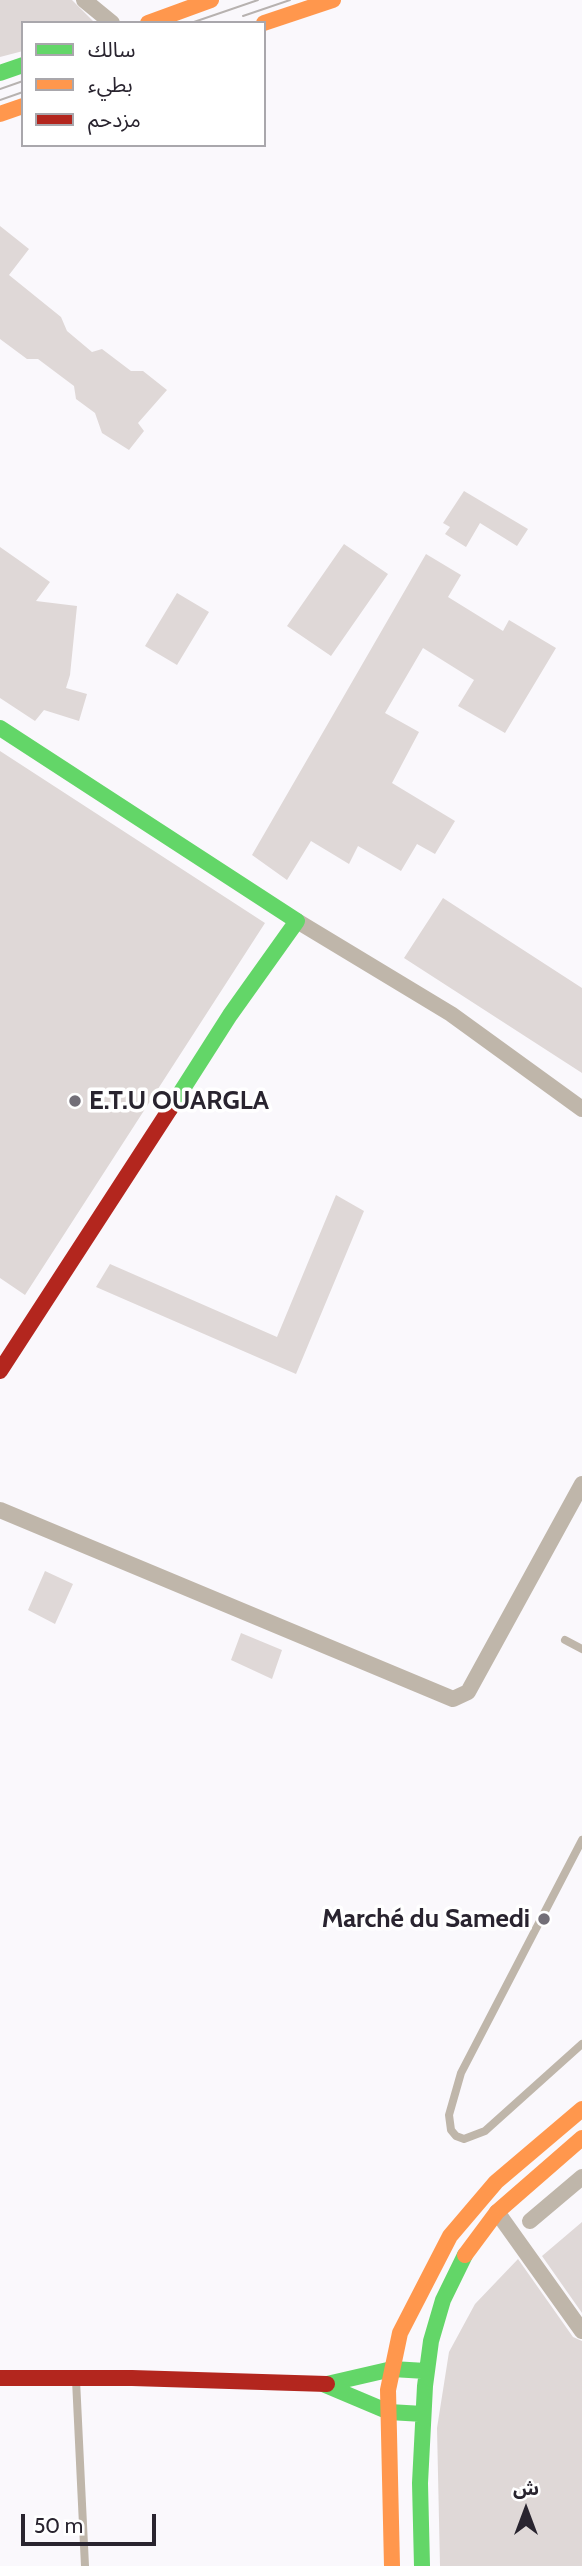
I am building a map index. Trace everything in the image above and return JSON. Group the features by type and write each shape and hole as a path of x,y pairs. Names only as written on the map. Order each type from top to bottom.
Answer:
{"street":[{"path":"84,0 110,21"},
{"path":"153,21 211,0"},
{"path":"266,22 333,0"},
{"path":"0,73 21,66"},
{"path":"0,114 21,107"},
{"path":"0,728 297,921 452,1014 582,1109"},
{"path":"0,1371 230,1015 297,921"},
{"path":"0,1510 453,1699 468,1692 582,1484"},
{"path":"393,2566 388,2412 391,2369 409,2312 450,2236 496,2182 582,2109"},
{"path":"422,2566 420,2483 426,2371 436,2324 458,2265 497,2211 582,2138"},
{"path":"530,2221 582,2176"},
{"path":"497,2211 582,2331"},
{"path":"0,2378 324,2385 391,2369 426,2371"},
{"path":"324,2385 388,2412 423,2414"}],"lane":[{"path":"565,1640 582,1649"},
{"path":"582,1840 461,2073 449,2115 451,2130 456,2137 464,2139 485,2131 582,2043"},
{"path":"75,2378 85,2566"}],"building":[{"path":"0,0 72,0 93,21 21,21 21,52 0,57"},
{"path":"0,226 29,249 9,275 61,317 67,331 92,352 102,349 131,371 143,371 167,390 138,423 144,431 129,450 102,433 95,413 76,399 74,386 38,359 27,359 0,339"},
{"path":"464,491 528,529 517,546 480,523 466,547 445,534 450,527 443,523"},
{"path":"344,544 388,574 331,656 287,626"},
{"path":"0,547 50,582 36,601 77,606 70,675 66,688 87,694 79,721 44,710 35,721 0,698"},
{"path":"426,554 461,575 448,597 503,631 509,620 556,648 505,733 458,706 474,680 423,648 385,713 419,732 392,783 455,821 435,854 417,844 401,871 358,846 349,864 311,841 287,880 252,855"},
{"path":"177,593 209,612 177,665 145,646"},
{"name":"E.T.U OUARGLA","path":"0,751 265,923 25,1295 0,1278"},
{"path":"443,898 582,988 582,1073 404,958"},
{"path":"336,1195 364,1211 296,1374 96,1287 110,1264 277,1337"},
{"path":"45,1571 73,1584 55,1624 28,1610"},
{"path":"241,1633 282,1650 272,1679 231,1660"},
{"path":"582,2222 582,2313 542,2256"},
{"path":"518,2259 573,2337 582,2341 582,2566 440,2566 437,2428 449,2352 475,2304"}],"tram line":[{"path":"197,21 258,0"},
{"path":"243,16 290,0"},
{"path":"0,89 21,82"},
{"path":"0,100 21,93"}],"traffic: fast":[{"path":"0,73 21,66"},
{"path":"0,728 297,921 230,1015 170,1109"},
{"path":"422,2566 420,2483 425,2386 431,2341 443,2300 465,2255"},
{"path":"327,2384 392,2369 426,2371"},
{"path":"325,2385 389,2412 423,2414"}],"traffic: slow":[{"path":"153,21 211,0"},
{"path":"266,22 333,0"},
{"path":"0,114 21,107"},
{"path":"392,2566 388,2390 400,2333 450,2236 496,2182 582,2109"},
{"path":"465,2255 497,2212 582,2138"}],"traffic: jam":[{"path":"0,1371 170,1109"},
{"path":"0,2378 132,2378 327,2384"}],"place":[{"name":"E.T.U OUARGLA","path":"75,1101"},
{"name":"Marché du Samedi","path":"544,1919"}]}
